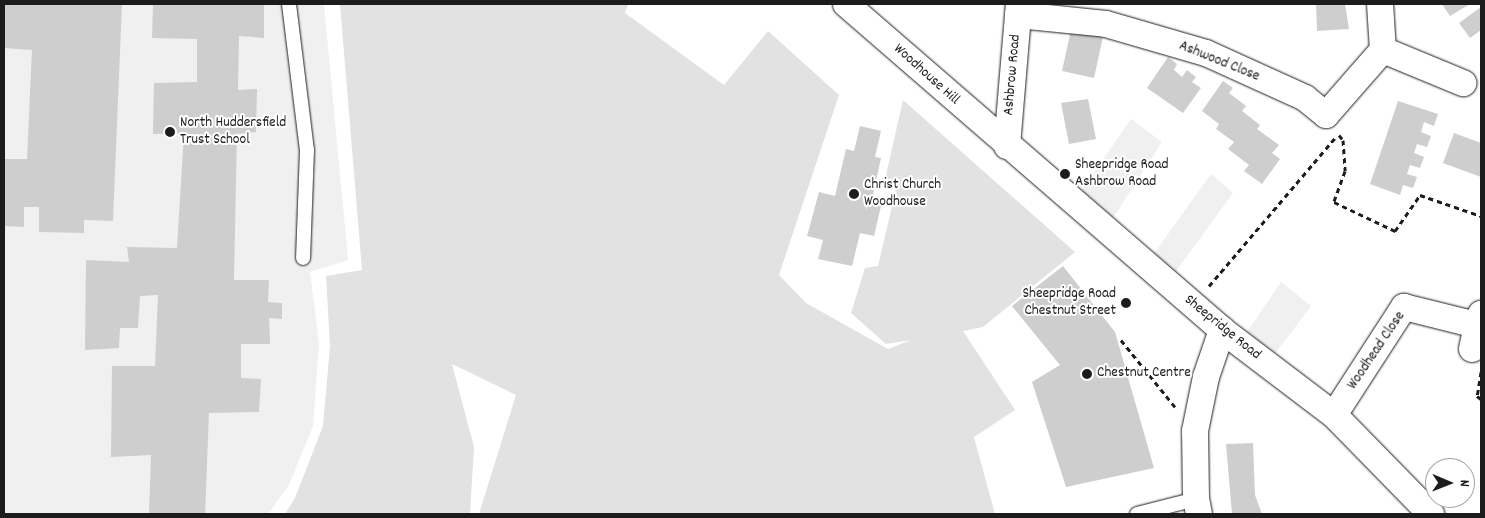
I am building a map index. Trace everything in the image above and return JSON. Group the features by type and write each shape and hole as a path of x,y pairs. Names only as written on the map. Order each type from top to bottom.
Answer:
{"street":[{"name":"Woodhouse Hill","path":"846,4 1007,146"},
{"path":"1332,125 1383,50 1380,4"},
{"name":"Ashbrow Road","path":"1007,146 1019,9"},
{"name":"Ashwood Close","path":"1019,9 1106,24 1206,53 1305,98 1332,125"},
{"path":"1383,50 1463,83"},
{"name":"Sheepridge Road","path":"1007,146 1222,330 1334,415 1431,514"},
{"name":"Woodhead Close","path":"1334,415 1404,307 1478,340"},
{"path":"1198,506 1195,431 1206,377 1222,330"}],"lane":[{"path":"289,4 307,150 303,258"},
{"path":"1137,514 1198,506"}],"path":[{"path":"1193,305 1332,125 1342,140 1345,171 1334,202 1395,231 1420,195 1481,216"},
{"path":"1121,340 1195,431"},
{"path":"1478,340 1476,396 1481,399"}],"shaded area":[{"name":"North Huddersfield Trust School","path":"4,4 324,4 348,260 310,272 319,343 313,426 289,485 268,514 4,514"},
{"path":"340,4 628,4 625,13 724,85 768,31 839,95 779,275 806,303 888,349 911,340 886,344 851,313 865,268 878,266 896,189 884,184 903,100 1075,252 983,327 963,331 1015,410 974,437 995,514 479,514 516,395 452,364 474,447 470,514 285,514 295,498 323,426 330,346 326,276 362,270"},
{"path":"1131,119 1162,142 1113,218 1080,193"},
{"path":"1211,174 1233,193 1174,274 1153,255"},
{"path":"1281,282 1311,306 1275,354 1247,332"}],"building":[{"path":"4,4 122,4 113,221 84,220 84,233 39,232 39,207 24,207 24,227 4,226 4,159 27,159 32,50 4,48"},
{"path":"153,4 264,4 264,38 239,36 238,90 257,89 256,132 237,134 234,280 269,280 268,302 282,303 282,319 269,318 270,344 241,344 241,378 261,379 259,412 209,413 205,514 149,514 151,455 111,457 112,366 155,366 158,295 140,296 138,328 120,328 119,348 85,350 86,260 129,262 127,247 177,248 184,133 153,134 154,83 197,82 197,39 152,38"},
{"path":"1316,4 1345,4 1349,29 1317,31"},
{"path":"1442,4 1470,4 1450,16"},
{"path":"1481,7 1481,30 1470,38 1459,23"},
{"path":"1072,25 1104,32 1094,78 1062,71"},
{"path":"1168,57 1177,64 1174,70 1182,77 1187,70 1196,77 1192,82 1201,88 1183,113 1147,88"},
{"path":"1223,81 1233,88 1229,93 1246,106 1242,111 1260,125 1257,129 1279,145 1272,153 1280,159 1262,184 1244,171 1249,165 1228,149 1234,142 1216,129 1219,124 1202,111"},
{"path":"1088,99 1096,139 1069,144 1061,103"},
{"path":"1398,101 1438,114 1434,126 1424,122 1421,132 1431,136 1427,147 1417,144 1414,153 1424,157 1420,168 1410,165 1407,174 1417,177 1413,188 1403,185 1400,195 1370,184"},
{"name":"Christ Church Woodhouse","path":"860,126 881,131 875,157 881,158 871,204 881,206 874,236 860,233 852,266 818,259 823,240 807,236 819,192 835,196 846,149 854,151"},
{"path":"1454,133 1481,143 1481,177 1443,163"},
{"name":"Chestnut Centre","path":"1063,266 1115,332 1154,468 1066,487 1032,382 1060,365 1012,306"},
{"path":"1253,443 1255,495 1262,514 1232,514 1226,444"}],"place":[{"name":"North Huddersfield Trust School","path":"170,132"},
{"name":"Sheepridge Road Ashbrow Road","path":"1065,174"},
{"name":"Christ Church Woodhouse","path":"854,194"},
{"name":"Sheepridge Road Chestnut Street","path":"1126,303"},
{"name":"Chestnut Centre","path":"1087,374"}]}
